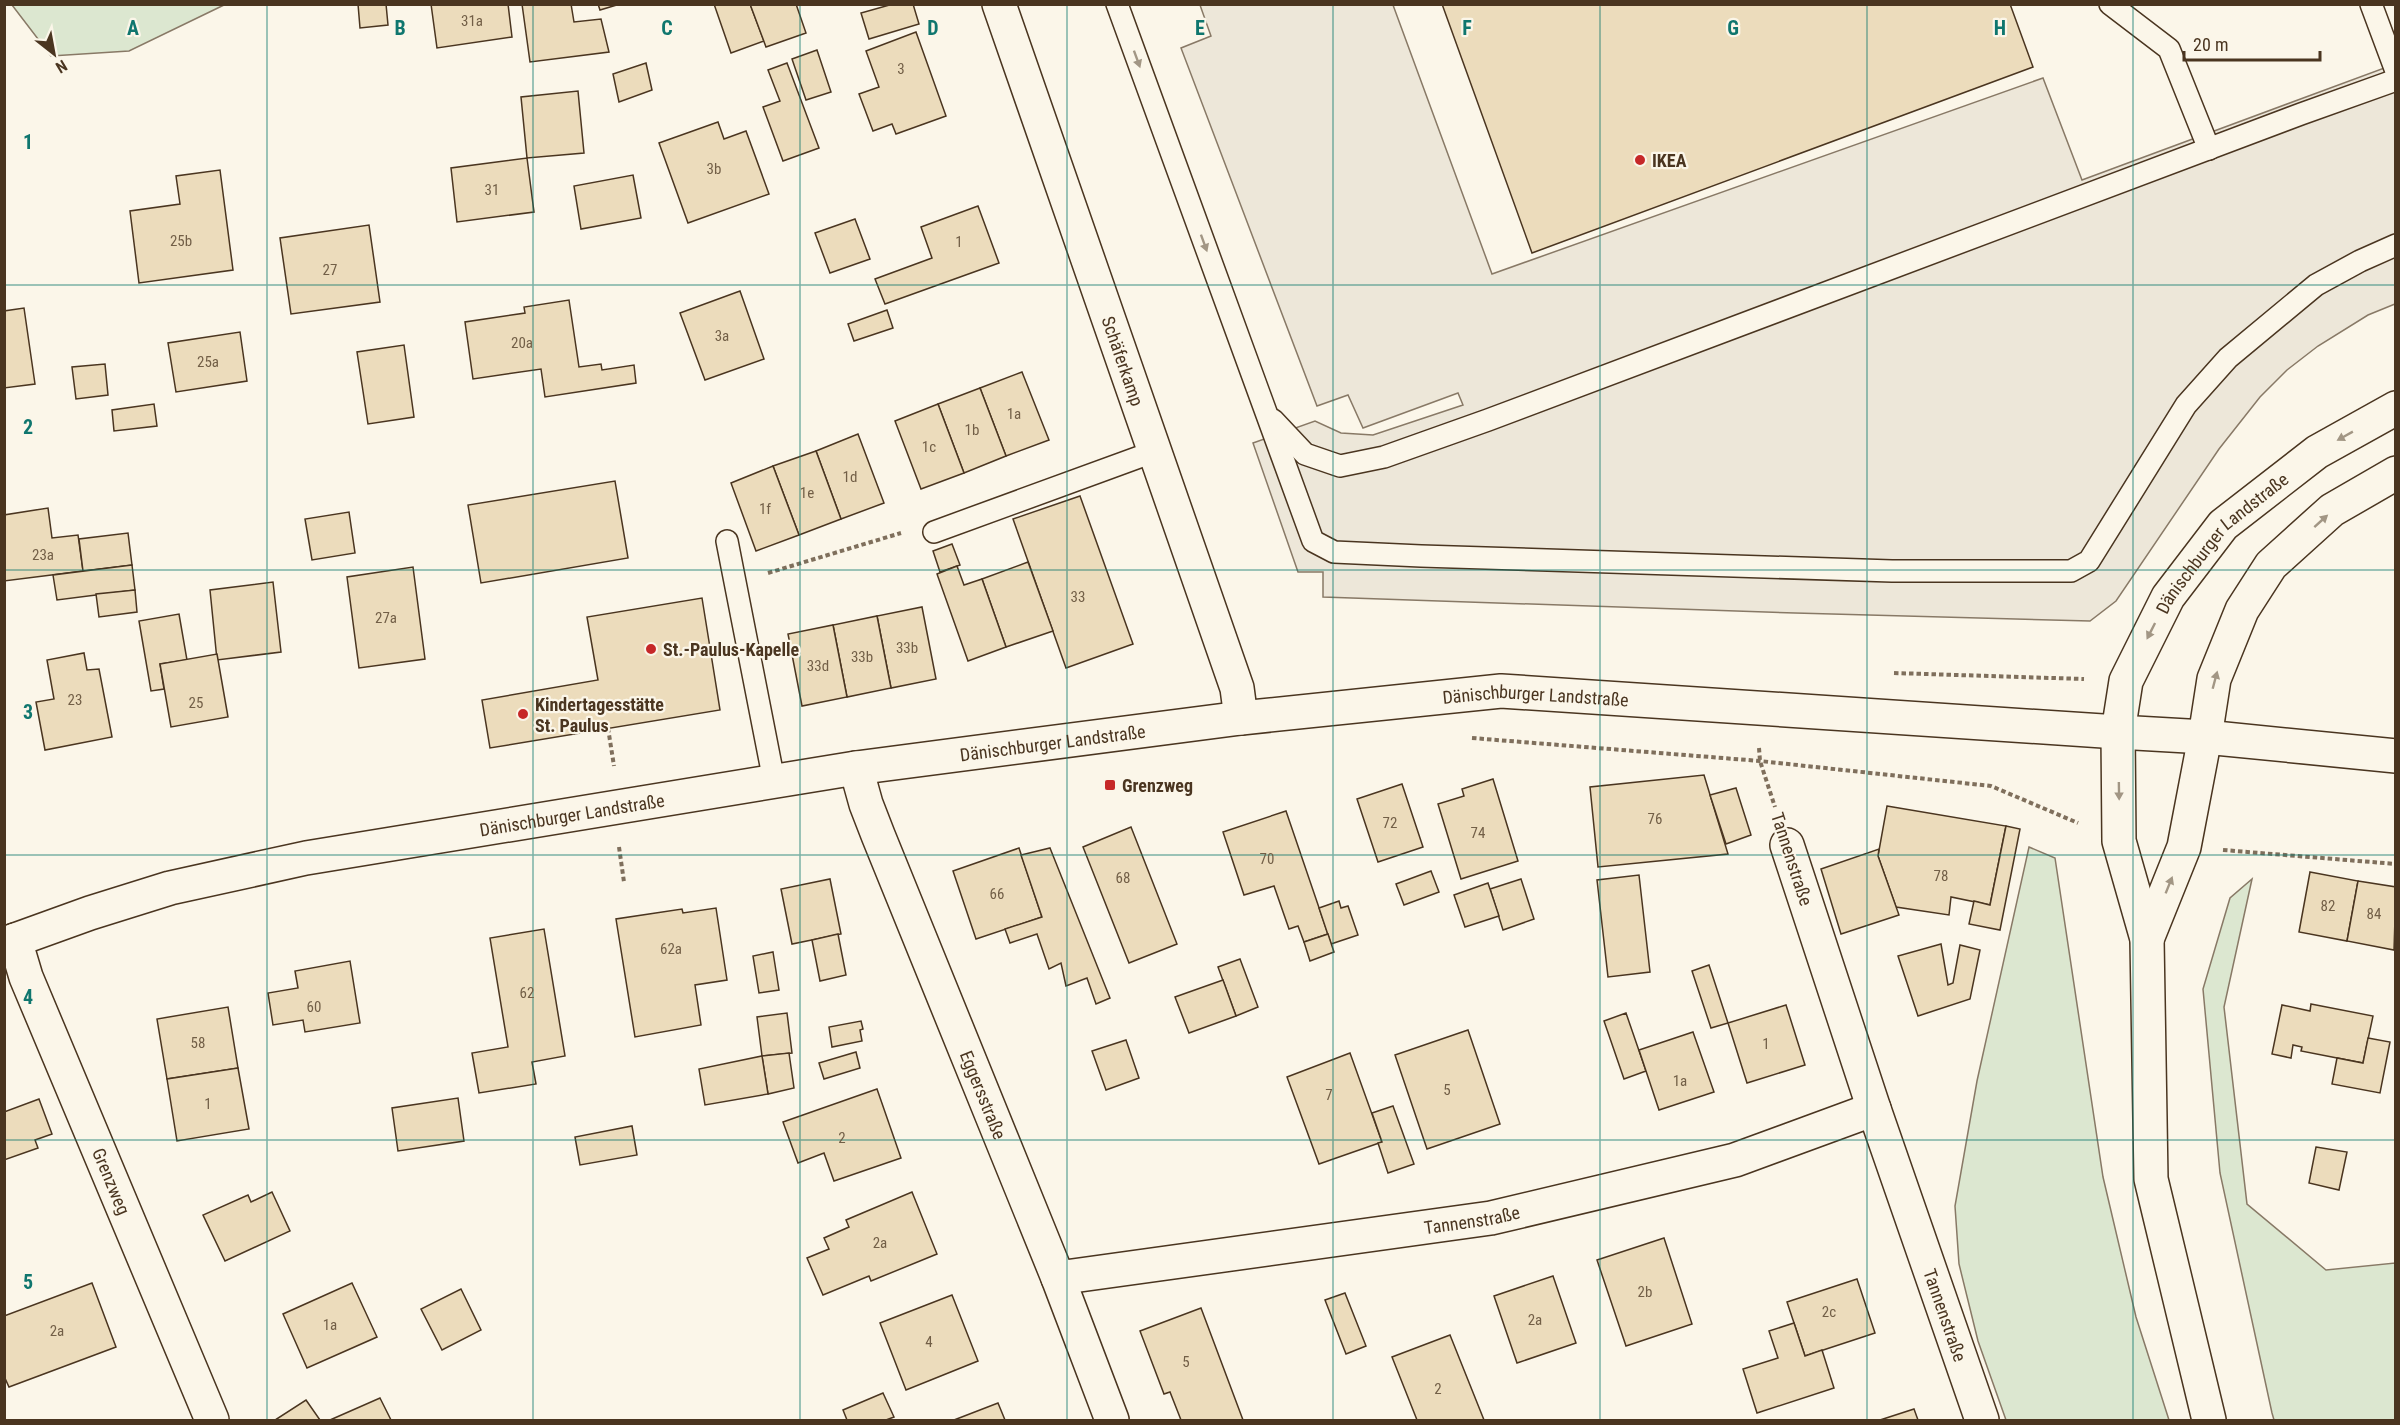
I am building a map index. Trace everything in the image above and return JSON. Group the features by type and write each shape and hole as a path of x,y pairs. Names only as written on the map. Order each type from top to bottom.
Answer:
{"main road":[{"name":"Schäferkamp","path":"999,4 1237,688 1242,718"},
{"name":"Dänischburger Landstraße","path":"2118,732 2126,681 2168,597 2223,525 2317,452 2396,408"},
{"path":"2147,939 2184,847 2214,679 2242,610 2271,565 2332,510 2396,473"},
{"name":"Dänischburger Landstraße","path":"10,942 90,913 170,888 306,858 856,768 1242,718 1501,692 2205,737 2396,756"},
{"path":"2118,732 2119,841 2147,939 2151,1179 2209,1420"},
{"name":"Eggersstraße","path":"856,768 878,835 1058,1278 1112,1420"},
{"name":"Tannenstraße","path":"1787,845 1874,1109 1982,1420"},
{"name":"Grenzweg","path":"10,942 212,1420"},
{"name":"Tannenstraße","path":"1058,1278 1491,1218 1735,1160 1874,1109"}],"lane":[{"path":"1117,4 1312,542 1334,552 1892,571 2071,571 2089,561 2186,405 2228,358 2316,285 2396,245"},
{"path":"2110,4 2169,49 2209,148"},
{"path":"2371,4 2396,71"},
{"path":"1266,412 1287,438 1305,454 1340,466 1384,457 1500,416 2209,148 2396,80"},
{"path":"934,532 1153,452"},
{"path":"727,540 774,781"}],"path":[{"path":"735,583 904,532"},
{"name":"Tannenstraße","path":"1755,709 1760,761 1787,845"},
{"path":"1469,737 1760,761 1991,786 2119,841"},
{"path":"619,844 624,882"},
{"path":"2184,847 2396,864"}],"green space":[{"path":"12,5 224,5 129,51 51,56"},
{"path":"2029,847 2055,858 2103,1177 2136,1317 2169,1420 2006,1420 1978,1341 1959,1264 1955,1206 1977,1081"},
{"path":"2252,879 2224,1007 2247,1204 2326,1270 2395,1263 2395,1420 2274,1420 2272,1413 2220,1173 2203,989 2230,898"}],"shaded area":[{"path":"1200,5 1393,5 1492,274 2043,78 2082,180 2395,64 2395,304 2368,315 2318,346 2287,370 2260,397 2219,449 2116,601 2090,621 1323,597 1323,572 1298,572 1253,443 1315,421 1341,433 1373,435 1463,405 1458,393 1363,428 1348,395 1317,406 1181,48 1211,36"}],"building":[{"path":"358,4 386,4 388,25 360,28"},
{"path":"431,4 508,4 512,37 437,48"},
{"path":"522,4 571,4 574,22 601,19 609,52 530,62"},
{"path":"598,4 620,4 600,10"},
{"path":"714,4 750,4 764,41 731,53"},
{"path":"750,4 796,4 806,33 766,47"},
{"path":"893,4 913,4 919,24 869,39 861,13"},
{"name":"IKEA","path":"1442,4 2010,4 2033,67 1532,253"},
{"path":"916,32 946,116 896,134 892,124 873,131 859,94 879,87 866,51"},
{"path":"817,50 831,92 806,100 792,59"},
{"path":"646,63 652,90 619,102 613,74"},
{"path":"787,63 819,148 783,161 763,107 780,101 768,70"},
{"path":"578,91 584,153 527,158 521,97"},
{"path":"718,122 724,139 746,131 769,194 688,223 659,143"},
{"path":"527,158 534,212 457,222 451,168"},
{"path":"220,170 233,270 139,283 130,211 180,204 176,176"},
{"path":"633,175 641,218 581,229 574,186"},
{"path":"978,206 999,263 885,304 875,279 932,258 921,227"},
{"path":"855,219 870,259 830,273 815,233"},
{"path":"369,225 380,302 291,314 280,238"},
{"path":"740,291 764,359 705,380 680,313"},
{"path":"569,300 579,367 601,364 602,370 634,365 636,383 545,397 541,369 473,379 465,322 525,313 524,307"},
{"path":"24,308 35,384 4,388 4,311"},
{"path":"887,310 893,328 854,341 848,324"},
{"path":"240,332 247,381 176,392 168,343"},
{"path":"404,345 414,417 368,424 357,352"},
{"path":"105,364 108,395 76,399 72,367"},
{"path":"1022,372 1049,440 1006,456 980,388"},
{"path":"980,388 1006,456 964,473 938,404"},
{"path":"154,404 157,426 114,431 112,410"},
{"path":"938,404 964,473 921,489 895,421"},
{"path":"858,434 884,503 841,519 816,451"},
{"path":"816,451 841,519 799,535 773,466"},
{"path":"773,466 799,535 756,551 731,483"},
{"path":"615,481 628,558 481,583 468,505"},
{"path":"1080,496 1133,644 1066,668 1013,519"},
{"path":"48,508 52,538 78,535 83,571 4,581 4,515"},
{"path":"349,512 355,553 312,560 305,519"},
{"path":"128,533 132,565 83,571 79,539"},
{"path":"952,544 960,565 940,572 933,551"},
{"path":"1028,562 1053,631 1006,647 982,579"},
{"path":"132,565 135,590 57,600 53,575"},
{"path":"957,566 964,585 982,579 1006,647 968,661 937,574"},
{"path":"413,567 425,659 359,668 347,577"},
{"path":"273,582 281,652 217,660 210,590"},
{"path":"135,590 137,612 99,617 96,594"},
{"name":"St.-Paulus-Kapelle","path":"702,598 720,710 490,748 482,700 598,680 587,617"},
{"path":"922,607 936,679 891,688 877,616"},
{"path":"179,614 187,660 160,664 164,689 151,691 139,621"},
{"path":"877,616 891,688 847,697 833,625"},
{"path":"833,625 847,697 802,706 788,634"},
{"path":"84,653 87,670 99,669 112,737 45,750 36,702 54,699 47,660"},
{"path":"217,654 228,717 171,727 160,664"},
{"path":"1704,775 1728,854 1598,867 1590,787"},
{"path":"1493,779 1518,861 1461,879 1438,804 1464,796 1462,789"},
{"path":"1402,784 1423,847 1378,862 1357,799"},
{"path":"1736,788 1751,835 1726,844 1710,795"},
{"path":"1887,806 2006,826 1990,905 1951,897 1949,915 1896,907 1878,856"},
{"path":"1286,811 1328,934 1304,942 1298,926 1289,929 1274,886 1244,895 1223,832"},
{"path":"2006,826 2020,829 2000,930 1969,924 1974,901 1990,905"},
{"path":"1131,827 1177,944 1129,963 1083,847"},
{"path":"1019,848 1042,917 976,939 953,871"},
{"path":"1050,848 1110,998 1096,1004 1087,978 1066,986 1061,963 1049,969 1037,934 1010,943 1005,929 1042,917 1021,855"},
{"path":"1879,849 1878,856 1899,915 1841,934 1821,869"},
{"path":"1431,871 1439,892 1404,905 1396,884"},
{"path":"2310,872 2358,881 2347,941 2299,932"},
{"path":"1639,875 1650,972 1608,977 1597,880"},
{"path":"830,879 841,934 792,944 781,889"},
{"path":"1521,879 1534,919 1503,930 1490,889"},
{"path":"2358,881 2396,887 2394,950 2347,941"},
{"path":"1488,883 1499,916 1465,927 1454,895"},
{"path":"1339,901 1341,908 1348,906 1358,935 1331,944 1319,908"},
{"path":"716,908 727,980 695,985 701,1025 635,1037 616,919 682,909 683,913"},
{"path":"544,929 565,1056 532,1062 536,1084 479,1093 472,1053 508,1047 490,938"},
{"path":"838,934 846,975 820,981 812,940"},
{"path":"1328,934 1334,952 1310,961 1304,942"},
{"path":"1941,944 1948,985 1953,983 1960,945 1980,950 1970,999 1918,1016 1898,956"},
{"path":"773,952 779,990 759,993 753,956"},
{"path":"1240,959 1258,1007 1236,1016 1218,967"},
{"path":"350,961 360,1023 305,1032 303,1020 273,1025 268,993 298,988 295,971"},
{"path":"1709,965 1728,1023 1711,1028 1692,971"},
{"path":"1223,980 1236,1016 1189,1033 1175,997"},
{"path":"2311,1004 2373,1016 2363,1063 2301,1051 2302,1047 2293,1045 2291,1058 2272,1054 2282,1005 2310,1011"},
{"path":"1786,1005 1805,1065 1747,1083 1728,1023"},
{"path":"228,1007 238,1068 167,1079 157,1019"},
{"path":"787,1013 792,1053 762,1056 757,1017"},
{"path":"1626,1013 1646,1071 1624,1079 1604,1021"},
{"path":"861,1021 862,1041 832,1047 829,1027"},
{"path":"1468,1030 1500,1124 1427,1149 1395,1055"},
{"path":"1693,1032 1714,1092 1659,1110 1639,1050"},
{"path":"2368,1038 2390,1042 2380,1093 2332,1084 2337,1058 2363,1063"},
{"path":"1126,1040 1139,1078 1106,1090 1092,1051"},
{"path":"856,1052 860,1068 824,1079 819,1063"},
{"path":"789,1053 794,1088 768,1094 762,1056"},
{"path":"1350,1053 1382,1142 1319,1164 1287,1077"},
{"path":"762,1056 768,1094 705,1105 699,1069"},
{"path":"238,1068 249,1129 177,1141 167,1079"},
{"path":"877,1089 901,1158 834,1181 824,1153 798,1163 783,1122"},
{"path":"458,1098 464,1141 398,1151 392,1108"},
{"path":"39,1099 52,1134 35,1140 38,1148 4,1160 4,1112"},
{"path":"1393,1106 1414,1164 1388,1173 1378,1143 1382,1142 1372,1113"},
{"path":"632,1126 637,1155 580,1165 575,1137"},
{"path":"2316,1147 2347,1152 2339,1190 2309,1183"},
{"path":"272,1192 290,1231 225,1261 203,1215 248,1195 251,1202"},
{"path":"912,1192 937,1254 871,1281 869,1276 823,1295 807,1258 829,1249 824,1238 849,1227 846,1220"},
{"path":"1664,1238 1692,1324 1626,1346 1597,1260"},
{"path":"1553,1276 1576,1343 1517,1363 1494,1296"},
{"path":"1857,1279 1875,1333 1805,1356 1787,1302"},
{"path":"92,1283 116,1347 9,1387 4,1376 4,1316"},
{"path":"352,1283 377,1337 307,1368 283,1314"},
{"path":"461,1289 481,1330 442,1350 421,1309"},
{"path":"1345,1293 1366,1346 1346,1354 1325,1300"},
{"path":"952,1295 978,1361 906,1390 880,1323"},
{"path":"1201,1308 1243,1420 1181,1420 1170,1392 1164,1394 1140,1331"},
{"path":"1794,1323 1805,1356 1822,1350 1834,1388 1757,1413 1743,1369 1778,1358 1769,1331"},
{"path":"1450,1335 1484,1420 1417,1420 1392,1357"},
{"path":"883,1393 894,1417 886,1420 847,1420 843,1410"},
{"path":"380,1398 391,1420 330,1420"},
{"path":"306,1400 320,1420 275,1420"},
{"path":"998,1403 1005,1420 954,1420"},
{"path":"1914,1409 1918,1420 1880,1420"}],"place":[{"name":"IKEA","path":"1640,160"},
{"name":"St.-Paulus-Kapelle","path":"651,649"},
{"name":"Kindertagesstätte St. Paulus","path":"523,714"},
{"name":"Grenzweg","path":"1110,785"}]}
